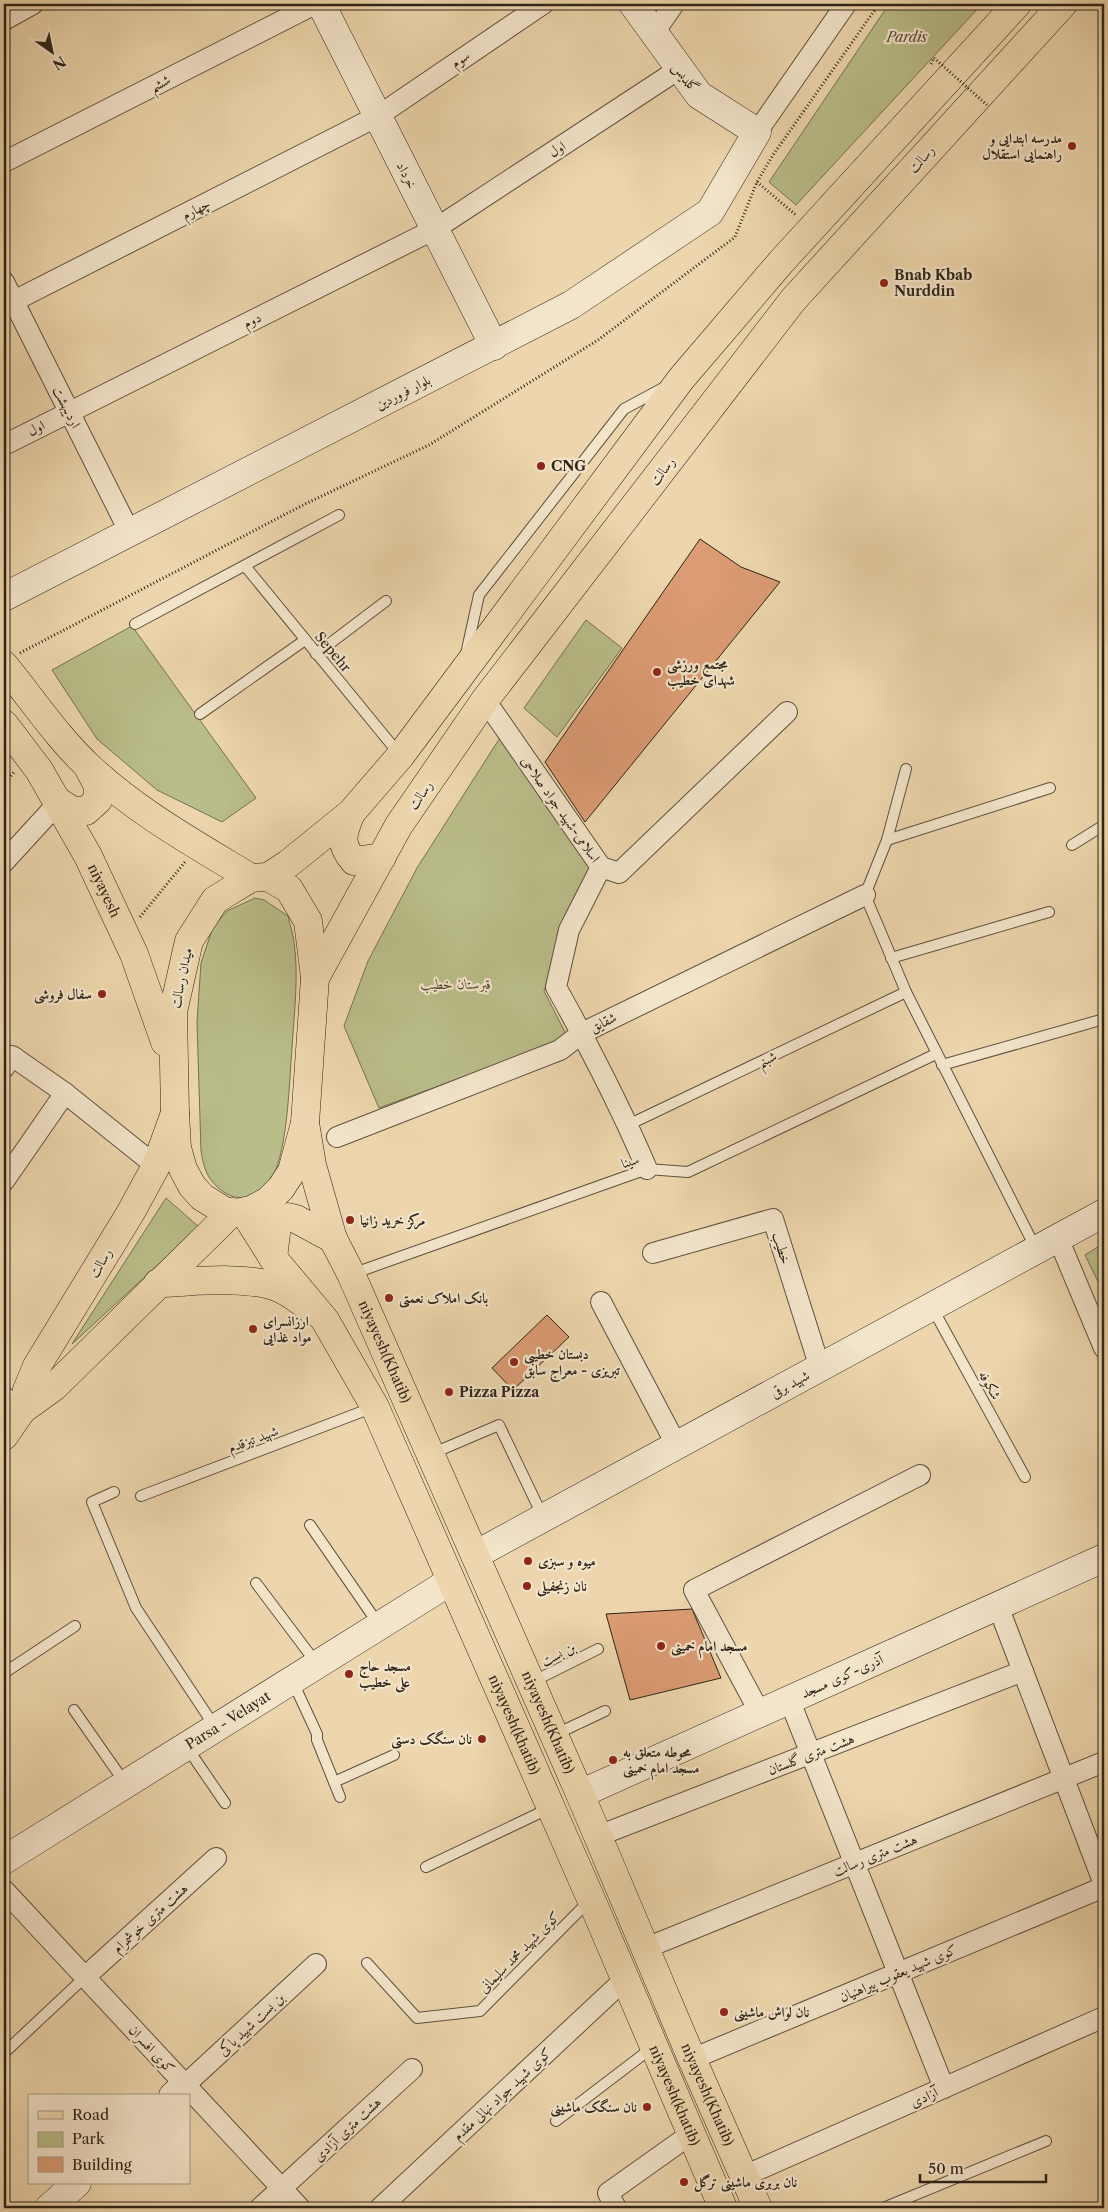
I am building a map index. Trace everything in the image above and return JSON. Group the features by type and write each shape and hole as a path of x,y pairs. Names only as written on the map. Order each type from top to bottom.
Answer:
{"main road":[{"path":"259,878 288,864 351,813 401,755 681,378 812,228 1017,4"},
{"name":"رسالت","path":"315,978 399,825 486,700 793,300 1063,4"},
{"path":"4,665 88,767 136,807 196,844 259,878 289,889 308,921 315,978 305,1123 292,1171 281,1188 268,1201 238,1212"},
{"name":"niyayesh","path":"4,724 39,770 59,802 88,856 122,930 154,1007 175,1072"},
{"path":"59,802 73,811 86,811 98,800 98,786 88,767"},
{"path":"351,813 342,836 346,852 354,861 382,857"},
{"name":"میدان رسالت","path":"238,1212 208,1201 192,1186 182,1169 177,1148 173,1012 189,942 215,900 259,878"},
{"name":"رسالت","path":"4,1436 13,1404 27,1390 37,1366 131,1212 156,1166 175,1113"},
{"name":"niyayesh(Khatib)","path":"305,1123 312,1166 333,1239 351,1274 432,1454 758,2208"},
{"name":"رسالت","path":"13,1404 54,1387 158,1283 238,1212"},
{"name":"niyayesh(khatib)","path":"238,1212 324,1320 375,1407 414,1492 451,1581 591,1899 723,2208"},
{"path":"273,1258 276,1225 288,1218 296,1219 333,1239"},
{"path":"158,1283 234,1280 271,1286 301,1301 324,1320"}],"street":[{"path":"4,20 33,4"},
{"name":"ششم","path":"4,162 316,4"},
{"name":"خرداد","path":"321,4 494,346"},
{"name":"سوم","path":"378,116 543,4"},
{"name":"گلدیس","path":"633,4 653,34 699,94 757,132"},
{"path":"653,34 674,4"},
{"path":"757,132 846,4"},
{"name":"اول","path":"435,229 679,68"},
{"name":"چهارم","path":"9,304 378,116"},
{"name":"بلوار فروردین","path":"4,597 571,305 710,212 757,132"},
{"name":"دوم","path":"68,411 435,229"},
{"name":"اردیبهشت","path":"4,282 9,304 68,411 130,532"},
{"name":"اول","path":"4,445 68,411"},
{"name":"اسلامی-شهید جواد صلاحی","path":"486,700 601,867 569,930 556,987 582,1033 628,1125 647,1169"},
{"path":"601,867 618,873 787,712"},
{"path":"4,862 59,802"},
{"name":"شقایق","path":"336,1137 560,1050 582,1033 865,895"},
{"path":"4,1068 12,1056 65,1093 156,1166"},
{"path":"4,1181 65,1093"},
{"name":"شهید برقی","path":"475,1555 1104,1213"},
{"name":"خطیب","path":"653,1252 773,1219 820,1368"},
{"path":"1047,1244 1104,1348"},
{"path":"600,1302 677,1446"},
{"path":"760,1713 694,1590 920,1475"},
{"name":"آذری-کوی مسجد","path":"580,1794 1104,1558"},
{"name":"Parsa - Velayat","path":"4,1860 451,1581"},
{"path":"998,1606 1104,1885"},
{"name":"هشت متری گلستان","path":"598,1836 1023,1672"},
{"path":"789,1699 944,2088"},
{"name":"هشت متری رسالت","path":"646,1948 1104,1762"},
{"name":"هشت متری خوشمرام","path":"85,1977 216,1858"},
{"name":"کوی شهید یعقوب پیراهنیان","path":"692,2059 1104,1885"},
{"name":"کوی افسران","path":"4,1890 85,1977 179,2090"},
{"name":"بن بست شهید پاکى","path":"179,2090 316,1964"},
{"name":"کوی شهید جواد نهالی مقدم","path":"380,2208 625,1979"},
{"name":"آزادی","path":"744,2176 1104,2017"},
{"name":"هشت متری آزادی","path":"260,2208 412,2069"},
{"name":"کوی افسران","path":"190,2101 300,2208"},
{"path":"616,2208 608,2193 690,2134"},
{"path":"49,2208 76,2184"}],"lane":[{"path":"134,624 339,515"},
{"name":"Sepehr","path":"245,566 401,755"},
{"path":"316,654 386,601"},
{"path":"200,714 305,640"},
{"path":"906,768 887,840 865,895 906,992 936,1054 1047,1244"},
{"path":"887,840 1050,788"},
{"path":"1072,845 1104,825"},
{"path":"891,958 1049,912"},
{"name":"شبنم","path":"628,1125 906,992"},
{"path":"942,1065 1104,1019"},
{"name":"سینا","path":"351,1274 647,1169 688,1172 936,1054"},
{"name":"شکوفه","path":"932,1307 1025,1477"},
{"name":"شهید تیزقدم","path":"141,1496 375,1407"},
{"path":"432,1454 499,1425 543,1518"},
{"path":"114,1492 92,1502 136,1608 215,1728"},
{"path":"310,1525 379,1625"},
{"path":"256,1583 316,1664"},
{"path":"4,1660 7,1671 75,1626"},
{"name":"بن بست","path":"531,1683 598,1649"},
{"path":"292,1680 317,1734 317,1740 340,1797"},
{"path":"74,1710 126,1783"},
{"path":"554,1736 605,1711"},
{"path":"186,1746 225,1803"},
{"path":"334,1782 394,1755"},
{"path":"426,1867 551,1807"},
{"name":"کوی شهید محمد سلیمانی","path":"367,1963 418,2018 480,2011 591,1899"},
{"path":"4,2053 85,1977"},
{"path":"556,2121 653,2046"},
{"path":"883,2208 1046,2141"}],"path":[{"path":"934,58 987,104"},
{"path":"756,182 812,228"},
{"path":"122,930 133,926 186,861 196,844"}],"green space":[{"name":"Pardis","path":"889,4 982,4 796,205 769,182"},
{"path":"586,620 622,648 557,737 524,708"},
{"path":"132,626 256,798 222,822 157,790 97,739 52,670"},
{"name":"قبرستان خطیب","path":"503,733 593,868 563,929 544,991 568,1038 379,1108 344,1026 368,961 417,868"},
{"path":"255,898 264,900 288,916 294,939 296,995 288,1100 280,1157 268,1186 254,1196 243,1198 232,1196 221,1190 208,1176 204,1165 201,1151 197,1022 201,963 213,927 227,911"},
{"path":"166,1198 199,1227 72,1344"},
{"path":"1104,1243 1104,1294 1085,1255"}],"building":[{"name":"مجتمع ورزشی شهدای خطیب","path":"700,539 741,567 780,582 585,822 545,762"},
{"path":"547,1315 569,1337 513,1390 492,1368"},
{"name":"مسجد امام خمینی","path":"692,1609 721,1678 630,1700 606,1614"}],"place":[{"name":"مدرسه ابتدایی و راهنمایی استقلال","path":"1072,146"},
{"name":"Bnab Kbab Nurddin","path":"884,283"},
{"name":"CNG","path":"541,466"},
{"name":"مجتمع ورزشی شهدای خطیب","path":"657,672"},
{"name":"سفال فروشی","path":"102,994"},
{"name":"مرکز خرید زانیا","path":"350,1220"},
{"name":"بانک املاک نعمتی","path":"389,1298"},
{"name":"ارزانسرای مواد غذایی","path":"253,1329"},
{"name":"دبستان خطیبی تبریزی - معراج سابق","path":"514,1362"},
{"name":"Pizza Pizza","path":"449,1392"},
{"name":"میوه و سبزی","path":"528,1561"},
{"name":"نان زنجفیلی","path":"527,1586"},
{"name":"مسجد امام خمینی","path":"661,1646"},
{"name":"مسجد حاج علی خطیب","path":"349,1674"},
{"name":"نان سنگک دستی","path":"482,1739"},
{"name":"محوطه متعلق به مسجد امام خمینی","path":"613,1760"},
{"name":"نان لواش ماشینی","path":"724,2012"},
{"name":"نان سنگک ماشینی","path":"647,2107"},
{"name":"نان بربری ماشینی ترگل","path":"684,2182"}]}
